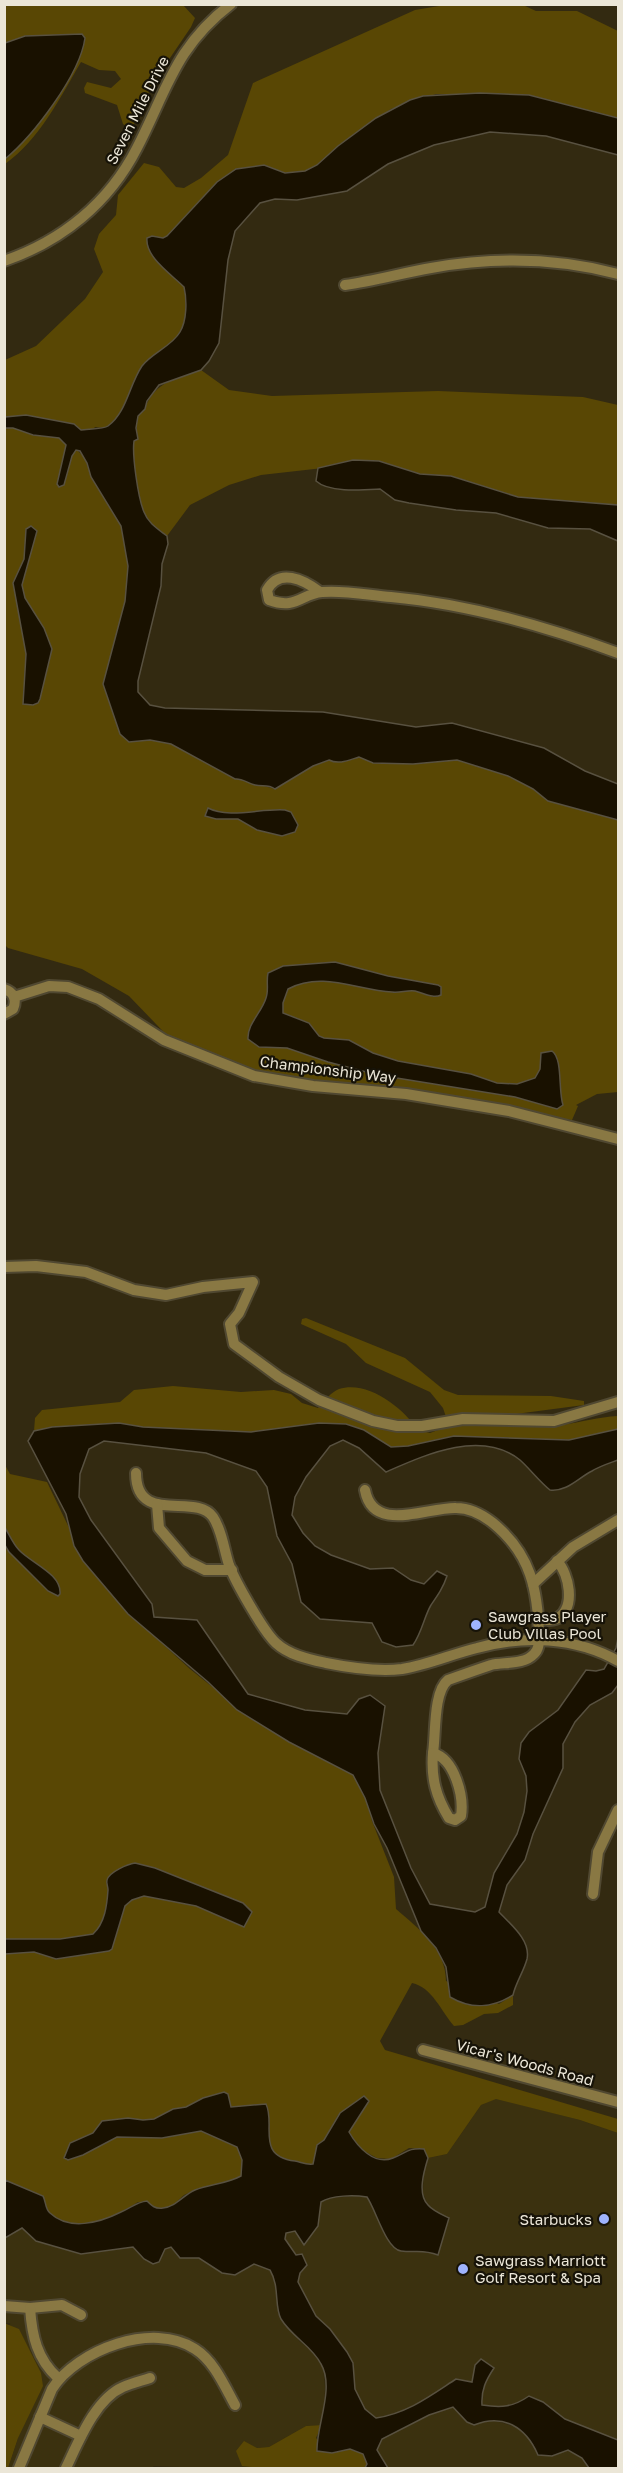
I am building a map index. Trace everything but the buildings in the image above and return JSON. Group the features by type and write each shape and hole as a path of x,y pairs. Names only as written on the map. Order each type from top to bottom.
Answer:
{"street":[{"name":"Seven Mile Drive","path":"4,261 58,236 75,224 102,198 138,147 179,59 203,28 231,4"},
{"path":"345,285 432,268 497,261 549,262 618,274"},
{"path":"320,592 393,597 488,614 548,629 618,653"},
{"name":"Championship Way","path":"14,997 49,986 68,987 99,999 164,1040 254,1076 314,1086 406,1094 508,1111 618,1139"},
{"path":"4,989 14,997 13,1009 4,1014"},
{"path":"4,1267 36,1266 86,1272 134,1290 166,1294 203,1287 253,1282 239,1313 230,1324 234,1344 276,1375 318,1400 381,1423 405,1427 463,1419 554,1421 618,1402"},
{"path":"136,1473 140,1489 148,1499 158,1504 177,1508 206,1510 215,1521 232,1570 275,1642 293,1654 367,1670 402,1669 495,1643 539,1641 570,1642 608,1655 618,1661"},
{"path":"365,1490 368,1501 374,1508 387,1515 455,1508 476,1513 487,1519 516,1546 529,1568 538,1620 539,1641 536,1651 528,1658 488,1666 448,1680 443,1684 437,1699 432,1769 435,1788 448,1818 455,1820 461,1816 462,1810 457,1783 444,1758 434,1753"},
{"path":"158,1504 159,1528 187,1561 205,1570 232,1570"},
{"path":"533,1584 573,1547 618,1520"},
{"path":"538,1620 553,1620 560,1617 568,1605 568,1585 565,1572 558,1561"},
{"path":"593,1894 598,1852 618,1810"},
{"name":"Vicar's Woods Road","path":"423,2050 618,2102"},
{"path":"4,2306 30,2308 62,2305 81,2315"},
{"path":"30,2308 34,2342 40,2355 58,2378"},
{"path":"19,2469 58,2378 75,2363 114,2345 149,2338 176,2340 202,2355 217,2374 234,2404"},
{"path":"66,2469 81,2436 98,2409 122,2387 150,2378"},
{"path":"40,2417 81,2436"}],"shaded area":[{"path":"5,5 183,5 195,18 153,83 134,124 129,128 123,124 117,105 85,93 84,88 87,82 111,88 121,79 115,71 99,70 81,62 57,104 38,131 5,164"},
{"path":"445,5 523,5 536,11 577,11 618,31 618,118 529,95 436,94 391,109 338,146 317,165 305,171 285,173 264,165 236,169 217,182 167,236 163,238 152,236 148,246 156,260 184,286 186,310 184,322 172,342 140,370 117,417 104,428 95,427 77,450 85,458 91,477 121,526 128,566 125,601 103,684 120,730 129,741 150,740 172,744 235,778 275,789 313,766 330,760 340,762 359,757 373,763 413,764 457,760 508,776 533,789 548,801 618,820 618,1092 597,1094 576,1105 578,1106 572,1120 273,1076 181,1050 129,996 82,969 8,948 5,945 5,360 36,346 85,299 103,272 94,249 99,234 116,215 118,195 144,163 159,167 176,187 184,188 201,178 228,155 253,83 415,10"},
{"path":"82,34 85,38 81,53 54,104 29,136 5,159 5,43 25,36"},
{"path":"480,93 529,95 618,118 618,155 546,136 490,132 434,145 388,164 347,191 297,200 275,199 260,203 235,231 228,260 219,343 209,361 201,370 159,385 147,401 145,409 138,416 136,428 138,439 134,441 134,447 142,506 148,519 167,536 168,544 162,564 161,586 138,681 138,692 150,705 165,708 323,712 416,727 452,723 544,748 585,771 618,784 618,820 548,801 533,789 508,776 457,760 413,764 373,763 359,757 340,762 329,760 313,766 275,789 235,779 171,744 150,740 129,742 120,734 103,684 125,601 128,566 121,526 91,477 80,451 76,450 72,456 64,485 59,487 57,484 66,445 59,438 5,428 5,417 26,415 74,424 81,430 106,427 114,420 124,406 142,366 176,337 185,316 184,287 154,258 147,245 147,238 167,236 217,182 236,169 264,165 285,173 305,171 317,165 376,118 410,100 423,96"},
{"path":"201,370 229,390 272,396 438,391 583,397 618,405 618,505 518,497 451,476 420,474 379,461 353,460 332,467 261,475 229,485 190,505 167,536 148,519 142,506 134,456 134,441 138,439 137,421 149,399 161,386"},
{"path":"353,460 379,461 420,474 451,476 518,497 618,505 618,541 590,529 548,528 496,513 456,510 395,500 380,489 337,489 316,481 318,468"},
{"path":"31,526 37,531 22,585 25,598 44,628 52,649 40,699 33,705 23,704 26,654 13,583 24,559 26,529"},
{"path":"208,808 226,813 285,810 291,812 298,825 295,832 282,836 257,830 238,819 216,819 205,816"},
{"path":"335,962 388,976 438,985 441,987 441,995 432,996 415,991 379,991 340,983 314,982 288,989 283,1003 283,1013 309,1023 319,1036 324,1038 349,1040 373,1053 398,1061 471,1074 497,1083 517,1084 535,1078 540,1069 541,1053 552,1051 558,1061 563,1105 557,1109 515,1097 378,1075 287,1048 259,1047 248,1039 252,1023 266,998 268,973 283,966"},
{"path":"306,1318 405,1358 444,1390 458,1395 551,1396 584,1401 584,1405 500,1416 505,1425 548,1427 618,1416 618,1429 569,1440 454,1436 408,1446 391,1447 364,1430 346,1424 319,1423 251,1432 143,1427 119,1423 52,1427 34,1431 35,1418 42,1410 120,1402 134,1390 173,1386 241,1392 274,1390 291,1394 302,1403 318,1408 339,1389 350,1387 373,1392 384,1398 403,1413 418,1430 430,1433 449,1426 443,1408 430,1392 366,1363 346,1344 301,1324 302,1319"},
{"path":"119,1423 143,1427 251,1432 319,1423 346,1424 364,1430 391,1447 408,1446 454,1436 569,1440 618,1429 618,1460 595,1469 567,1487 556,1490 550,1490 520,1460 505,1451 488,1446 453,1448 386,1472 359,1448 343,1440 330,1446 306,1477 295,1497 292,1515 303,1533 315,1546 331,1555 370,1569 393,1568 411,1580 424,1584 437,1571 447,1576 413,1645 396,1647 382,1642 372,1623 320,1619 301,1602 292,1564 277,1536 267,1487 256,1471 206,1453 104,1441 89,1449 80,1474 79,1497 91,1520 152,1604 154,1617 197,1620 248,1694 305,1710 347,1714 359,1699 370,1695 385,1706 378,1753 380,1790 411,1868 430,1904 475,1912 485,1907 494,1873 517,1834 524,1812 527,1791 526,1776 519,1759 521,1743 529,1732 558,1710 586,1670 604,1669 616,1648 618,1638 618,1685 612,1693 590,1705 575,1722 563,1744 563,1768 533,1834 525,1860 507,1885 499,1912 519,1933 526,1945 526,1963 513,1995 497,2003 482,2006 466,2004 450,1997 446,1967 436,1948 421,1931 387,1848 353,1775 289,1742 237,1710 208,1682 128,1614 83,1561 74,1546 66,1514 28,1441 34,1431 52,1427"},
{"path":"5,1465 10,1474 47,1482 73,1536 155,1637 190,1669 251,1718 360,1779 372,1821 394,1877 396,1909 430,1940 441,1959 446,1981 499,2004 513,1995 513,2005 498,2013 484,2014 463,2025 454,2026 431,1994 412,1983 380,2041 385,2050 618,2119 618,2133 580,2120 496,2099 481,2105 447,2154 428,2158 424,2149 409,2148 391,2159 377,2158 360,2149 349,2132 369,2101 364,2096 338,2115 324,2140 317,2145 313,2164 241,2176 197,2189 184,2195 173,2205 162,2209 138,2202 112,2216 92,2223 63,2222 47,2211 5,2238"},
{"path":"4,1526 19,1550 45,1569 56,1581 60,1594 58,1596 48,1591 9,1552 5,1545"},
{"path":"135,1863 155,1868 243,1903 252,1912 244,1927 196,1906 144,1896 132,1900 125,1906 112,1949 109,1951 56,1959 34,1952 5,1954 5,1939 60,1939 93,1934 105,1913 108,1877 119,1869"},
{"path":"224,2092 228,2094 231,2107 266,2104 271,2146 275,2153 283,2158 313,2164 317,2145 324,2140 340,2113 364,2096 369,2101 349,2132 361,2148 373,2157 386,2160 411,2150 424,2149 428,2158 422,2182 423,2195 428,2205 449,2218 438,2255 396,2249 386,2236 367,2197 343,2196 321,2202 318,2226 304,2245 295,2231 286,2233 285,2239 296,2255 302,2254 307,2265 300,2273 298,2282 316,2316 330,2329 353,2363 355,2389 365,2409 376,2418 388,2416 418,2403 456,2379 472,2382 475,2365 481,2359 494,2368 485,2385 482,2405 507,2406 529,2396 543,2402 565,2419 618,2440 618,2468 589,2468 582,2458 568,2450 552,2456 538,2455 527,2437 512,2425 495,2421 474,2425 467,2422 453,2407 429,2415 382,2439 377,2450 388,2468 365,2468 367,2464 363,2454 350,2449 332,2453 317,2451 326,2395 325,2374 317,2358 281,2319 275,2283 270,2270 254,2264 235,2275 222,2273 199,2258 180,2258 171,2247 165,2249 159,2262 153,2264 144,2259 133,2247 81,2254 36,2241 22,2228 5,2238 5,2180 43,2196 48,2211 58,2219 84,2223 112,2216 147,2201 158,2208 168,2207 195,2190 241,2176 242,2160 237,2147 201,2131 162,2138 117,2137 83,2155 68,2160 64,2158 70,2143 93,2133 102,2121 128,2118 154,2119 173,2109 186,2107 203,2098"},
{"path":"496,2098 580,2120 618,2133 618,2440 565,2419 543,2402 499,2408 482,2405 481,2394 494,2368 475,2373 472,2382 456,2379 419,2404 393,2415 376,2418 365,2409 355,2389 353,2363 330,2329 316,2316 297,2282 300,2273 296,2255 285,2239 286,2233 294,2231 305,2244 321,2202 329,2198 367,2197 392,2247 428,2205 423,2193 424,2172 428,2158 447,2154 481,2105"},
{"path":"22,2228 36,2241 81,2254 133,2247 144,2259 159,2262 165,2249 171,2247 180,2258 199,2258 235,2275 254,2264 270,2270 276,2281 277,2297 299,2341 314,2353 323,2366 325,2389 322,2425 306,2426 269,2447 257,2448 262,2468 153,2466 154,2468 8,2468 18,2438 10,2323 5,2323 4,2238"},
{"path":"4,2323 19,2329 41,2373 43,2386 18,2438 8,2468 4,2468"},
{"path":"453,2407 467,2422 489,2419 522,2429 532,2441 538,2455 552,2456 568,2450 582,2458 589,2468 388,2468 377,2450 382,2439 429,2415"},
{"path":"322,2425 316,2438 332,2453 350,2449 363,2454 367,2464 365,2468 242,2466 236,2451 244,2441 257,2448 269,2447 306,2426"}],"place":[{"name":"Sawgrass Player Club Villas Pool","path":"476,1625"},
{"name":"Starbucks","path":"604,2219"},
{"name":"Sawgrass Marriott Golf Resort & Spa","path":"463,2269"}]}
